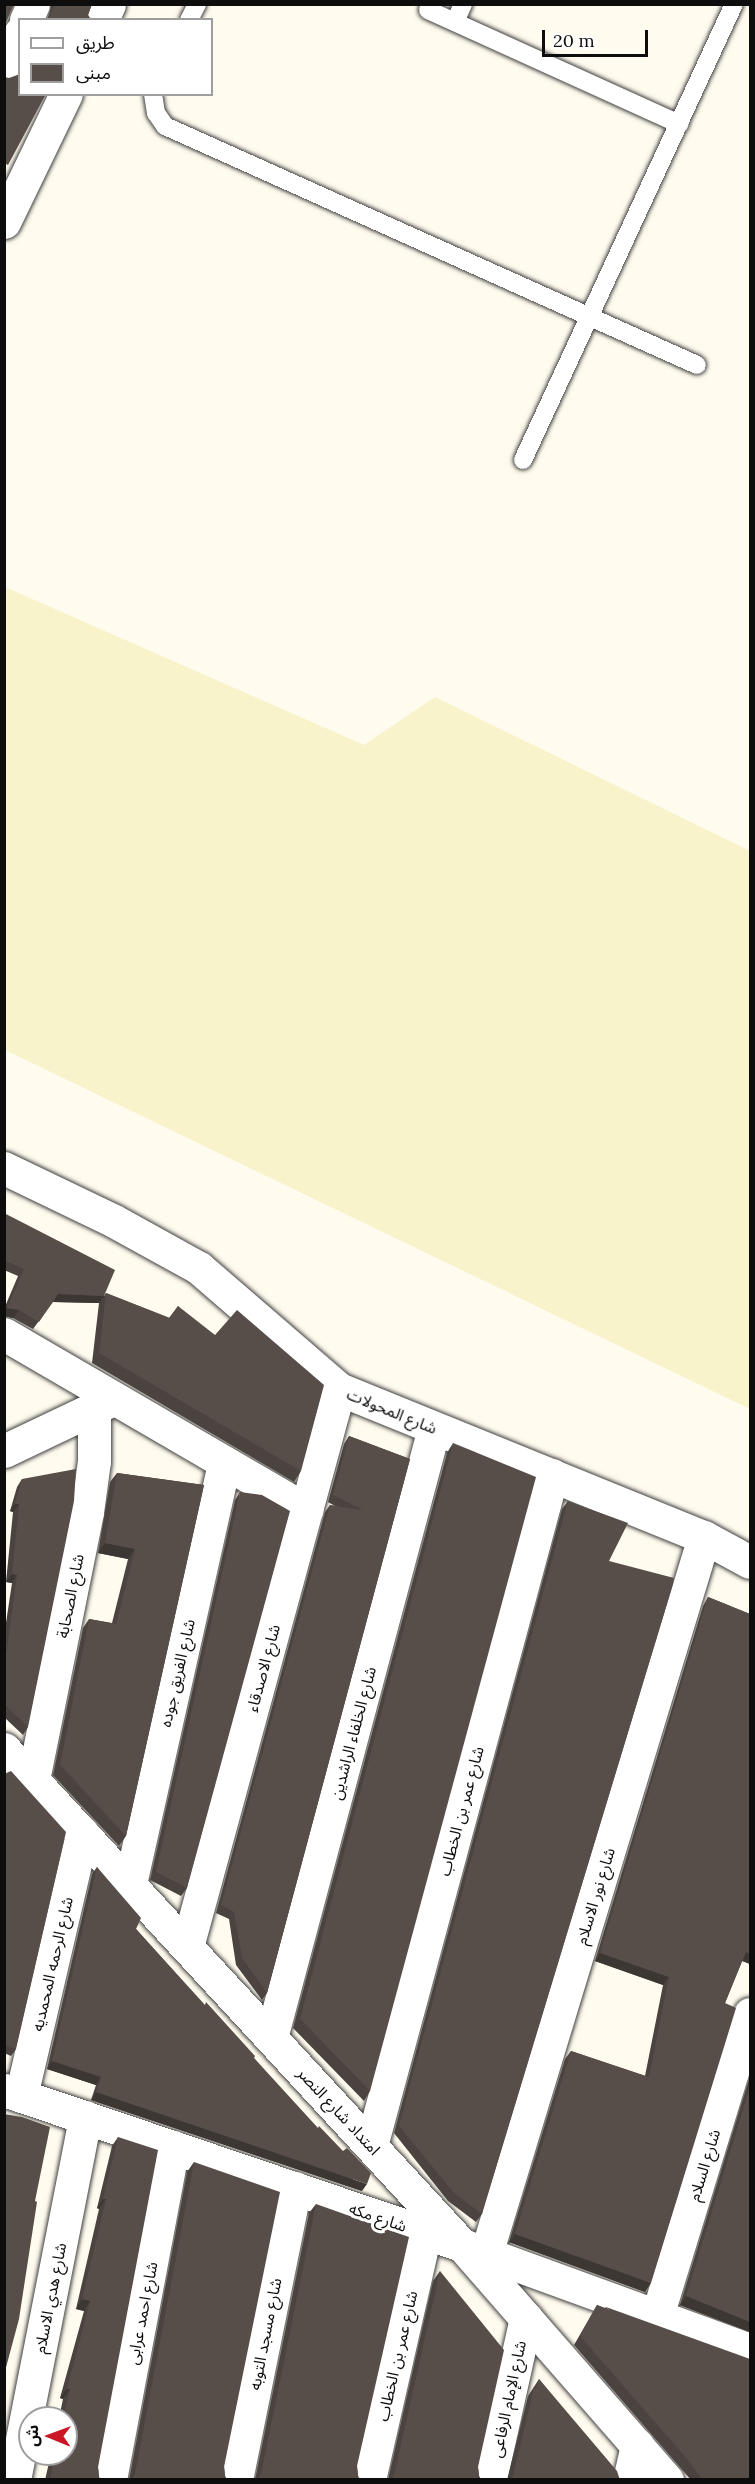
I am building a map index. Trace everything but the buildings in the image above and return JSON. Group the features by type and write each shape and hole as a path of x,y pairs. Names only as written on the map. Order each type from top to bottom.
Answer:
{"street":[{"path":"27,18 33,4"},
{"path":"103,18 109,4"},
{"path":"4,222 65,96"},
{"name":"شارع المحولات","path":"4,1168 114,1221 199,1268 339,1389 704,1537 750,1562"},
{"path":"4,1334 105,1404 225,1462 306,1509"},
{"name":"شارع الاصدقاء","path":"187,1947 339,1389"},
{"path":"4,1451 105,1404"},
{"name":"شارع الصحابة","path":"33,1780 87,1512 105,1404"},
{"name":"شارع الخلفاء الراشدين","path":"271,2038 434,1428"},
{"name":"شارع الفريق جوده","path":"130,1884 225,1462"},
{"name":"شارع عمر بن الخطاب","path":"371,2146 552,1475"},
{"name":"شارع نور الاسلام","path":"474,2250 704,1537"},
{"name":"امتداد شارع النصر","path":"4,1749 371,2146 474,2250 526,2318 667,2480"},
{"name":"شارع الرحمه المحمديه","path":"13,2093 82,1833"},
{"name":"شارع السلام","path":"657,2316 750,2013"},
{"name":"شارع مكه","path":"13,2093 474,2250 750,2350"},
{"name":"شارع هدي الاسلام","path":"14,2480 85,2117"},
{"name":"شارع احمد عرابى","path":"110,2480 173,2147"},
{"name":"شارع مسجد التوبه","path":"236,2480 295,2188"},
{"name":"شارع عمر بن الخطاب","path":"369,2480 425,2233"},
{"name":"شارع الإمام الرفاعى","path":"490,2480 526,2318"},
{"path":"629,2480 637,2445"}],"lane":[{"path":"190,18 197,4"},
{"path":"455,22 463,4"},
{"path":"523,460 734,4"},
{"path":"428,10 678,124"},
{"path":"153,96 156,113 165,126 697,365"}],"shaded area":[{"path":"5,587 364,745 435,697 750,851 750,1409 5,1050"}]}
